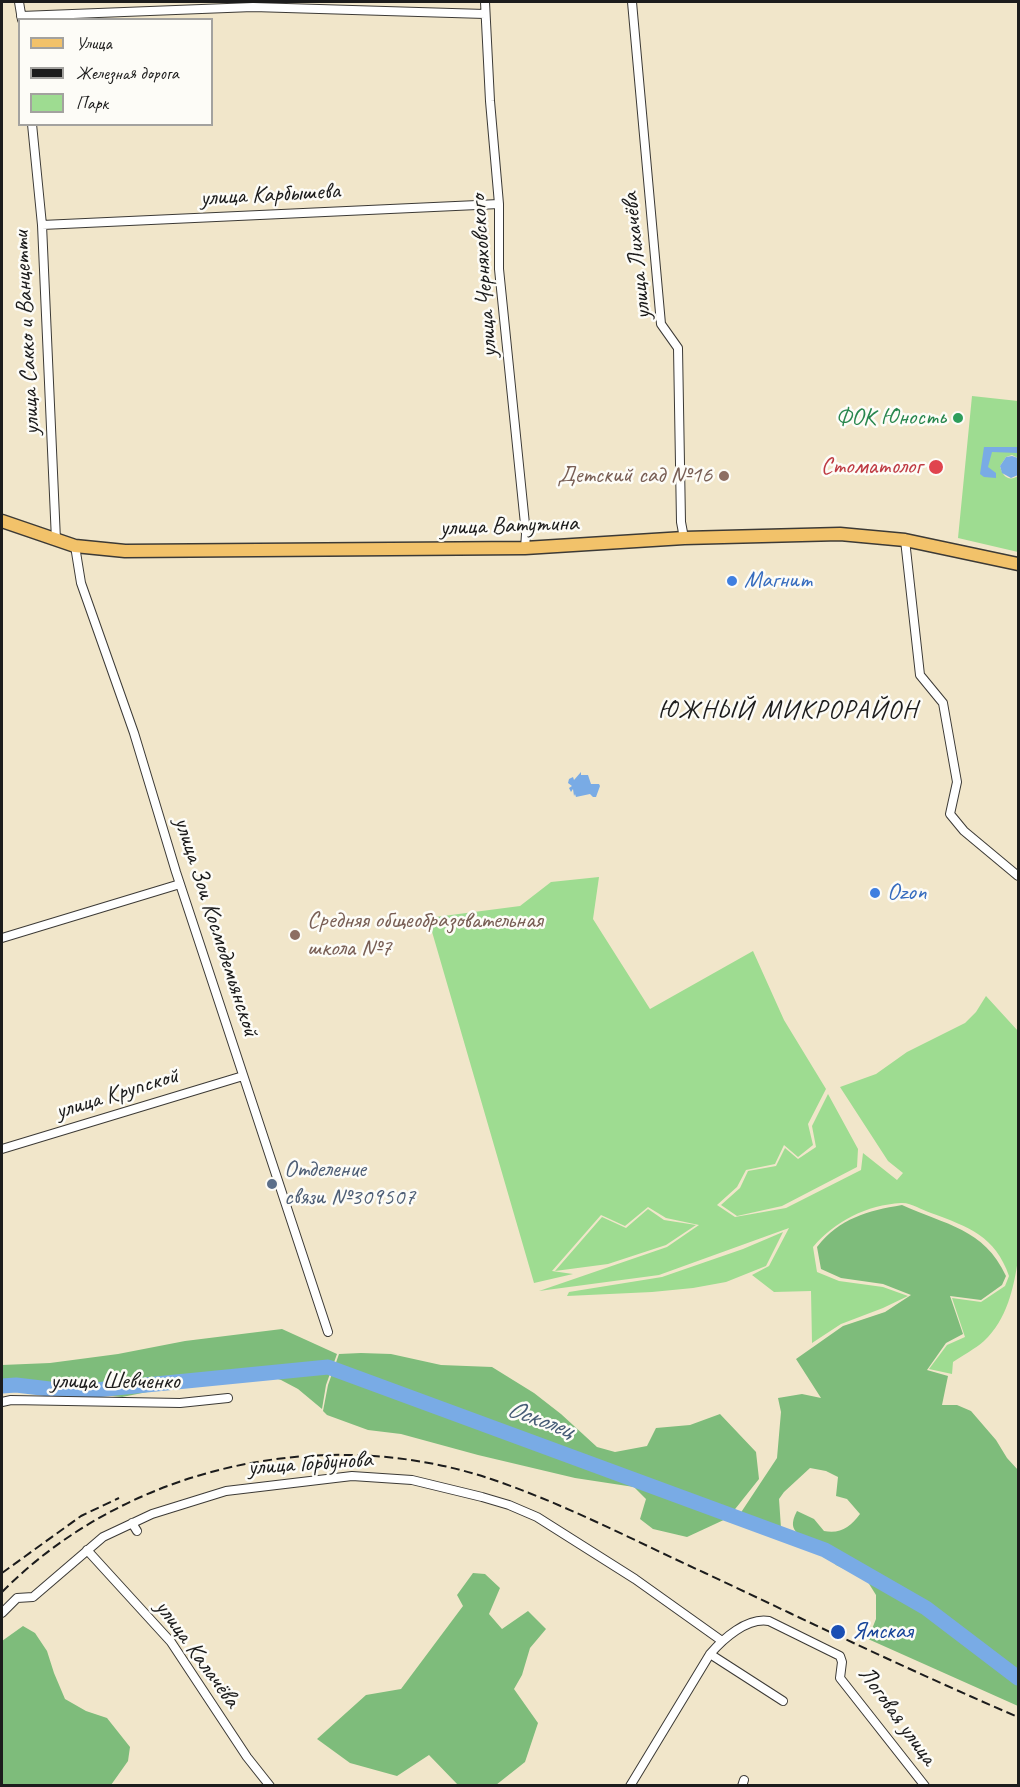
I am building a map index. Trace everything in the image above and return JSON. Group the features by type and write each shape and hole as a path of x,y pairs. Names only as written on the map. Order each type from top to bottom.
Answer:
{"main road":[{"name":"улица Ватутина","path":"2,520 75,546 144,551 525,548 684,538 840,534 905,540 1018,564"}],"street":[{"path":"19,2 21,18 253,7 485,14"},
{"name":"улица Черняховского","path":"485,2 499,204 499,269 525,548"},
{"name":"улица Лихачёва","path":"632,2 661,324 678,348 681,522 684,538"},
{"name":"улица Сакко и Ванцетти","path":"32,126 42,225 56,540"},
{"name":"улица Карбышева","path":"42,225 499,204"},
{"path":"905,540 920,675 943,703 957,782 950,814 963,831 1018,876"},
{"name":"улица Зои Космодемьянской","path":"75,546 81,582 134,733 180,884 328,1332"},
{"path":"2,938 180,884"},
{"name":"улица Крупской","path":"2,1149 243,1076"},
{"name":"улица Шевченко","path":"2,1402 11,1400 180,1403 228,1398"},
{"name":"улица Горбунова","path":"2,1613 17,1598 33,1597 104,1537 152,1514 225,1491 352,1476 412,1480 482,1497 537,1517 635,1579 722,1641"},
{"path":"132,1523 137,1532"},
{"name":"улица Калачёва","path":"87,1550 171,1642 247,1757 270,1785"},
{"name":"Логовая улица","path":"722,1641 761,1620 840,1656 842,1662 840,1678 925,1785"},
{"path":"630,1785 710,1654 722,1641"},
{"path":"710,1654 783,1701"}],"green space":[{"path":"972,396 1018,401 1018,458 1012,455 1006,457 1000,466 1006,477 1018,476 1018,552 958,538"},
{"path":"599,877 593,919 650,1009 753,951 784,1020 826,1089 808,1124 813,1145 798,1157 784,1145 775,1164 746,1170 737,1187 717,1205 735,1217 786,1208 861,1170 863,1153 897,1180 903,1173 888,1161 840,1087 876,1074 907,1052 965,1023 976,1012 986,996 1018,1031 1018,1259 1014,1281 1004,1313 992,1333 953,1362 952,1374 929,1369 947,1345 965,1337 952,1298 981,1302 1005,1286 1009,1276 996,1251 979,1235 957,1223 908,1204 888,1204 852,1216 831,1229 813,1247 817,1272 839,1281 883,1287 908,1296 841,1324 812,1343 811,1291 774,1292 752,1275 769,1266 789,1228 659,1275 539,1291 667,1247 699,1225 666,1218 648,1207 625,1226 601,1215 552,1271 573,1274 534,1283 428,918 520,906 551,882"},
{"path":"828,1094 858,1149 857,1167 782,1206 737,1216 721,1205 740,1188 748,1171 776,1166 785,1148 798,1159 816,1147 812,1126"},
{"path":"902,1205 962,1230 975,1238 987,1247 1006,1276 1002,1285 981,1300 950,1296 963,1334 946,1343 927,1370 948,1376 942,1405 957,1405 971,1411 1018,1470 1018,1706 868,1639 876,1619 876,1595 866,1579 836,1565 828,1554 809,1550 793,1525 797,1511 814,1519 824,1531 840,1530 853,1523 860,1514 847,1499 836,1496 838,1477 826,1471 810,1468 779,1499 781,1528 759,1529 736,1520 777,1458 781,1412 778,1398 802,1394 821,1398 796,1359 843,1326 885,1312 911,1295 883,1284 841,1278 821,1269 817,1247 835,1229 855,1217"},
{"path":"648,1209 664,1220 696,1225 666,1245 608,1264 555,1271 602,1217 626,1228"},
{"path":"783,1232 766,1266 726,1282 652,1292 567,1296 569,1292 662,1277 743,1249"},
{"path":"282,1329 337,1354 326,1385 322,1409 298,1389 281,1380 252,1375 122,1397 74,1392 37,1393 2,1390 2,1365 50,1363 118,1354 185,1341"},
{"path":"339,1354 391,1354 441,1365 492,1367 534,1393 597,1447 615,1452 647,1446 656,1428 690,1425 720,1414 756,1452 759,1479 728,1518 687,1537 653,1529 640,1519 646,1499 634,1487 575,1478 401,1434 368,1430 327,1415 323,1411 328,1385"},
{"path":"473,1573 485,1574 500,1588 489,1614 502,1629 528,1611 546,1629 530,1648 522,1675 514,1689 538,1723 525,1762 496,1785 458,1785 429,1755 397,1776 350,1763 317,1739 366,1695 401,1689 463,1606 457,1595"},
{"path":"23,1626 35,1633 47,1651 65,1699 86,1711 107,1718 130,1747 128,1761 111,1785 2,1785 2,1641"}],"water":[{"path":"984,447 1018,447 1018,453 992,452 988,467 996,473 996,478 984,477 980,474"},
{"path":"1006,457 1018,458 1018,475 1011,478 1002,473 1000,466"},
{"path":"581,772 581,775 588,775 591,784 599,784 596,797 590,794 576,797 573,789 571,792 569,788 572,786 568,783 569,779 573,777 574,780"}],"waterway":[{"name":"Осколец","path":"2,1386 16,1385 75,1392 328,1367 825,1550 926,1608 1018,1678"}],"railway":[{"path":"2,1592 52,1549 108,1513 167,1486 230,1467 295,1457 361,1455 427,1463 491,1479 573,1511 900,1665 1018,1717"},
{"path":"2,1573 81,1516 119,1498"}],"place":[{"name":"ФОК Юность","path":"958,418"},
{"name":"Стоматолог","path":"936,467"},
{"name":"Детский сад №16","path":"724,476"},
{"name":"Магнит","path":"732,581"},
{"name":"Ozon","path":"875,893"},
{"name":"Средняя общеобразовательная школа №7","path":"295,935"},
{"name":"Отделение связи №309507","path":"272,1184"},
{"name":"Ямская","path":"838,1632"}],"district":[{"name":"ЮЖНЫЙ МИКРОРАЙОН","path":"788,711"}]}
